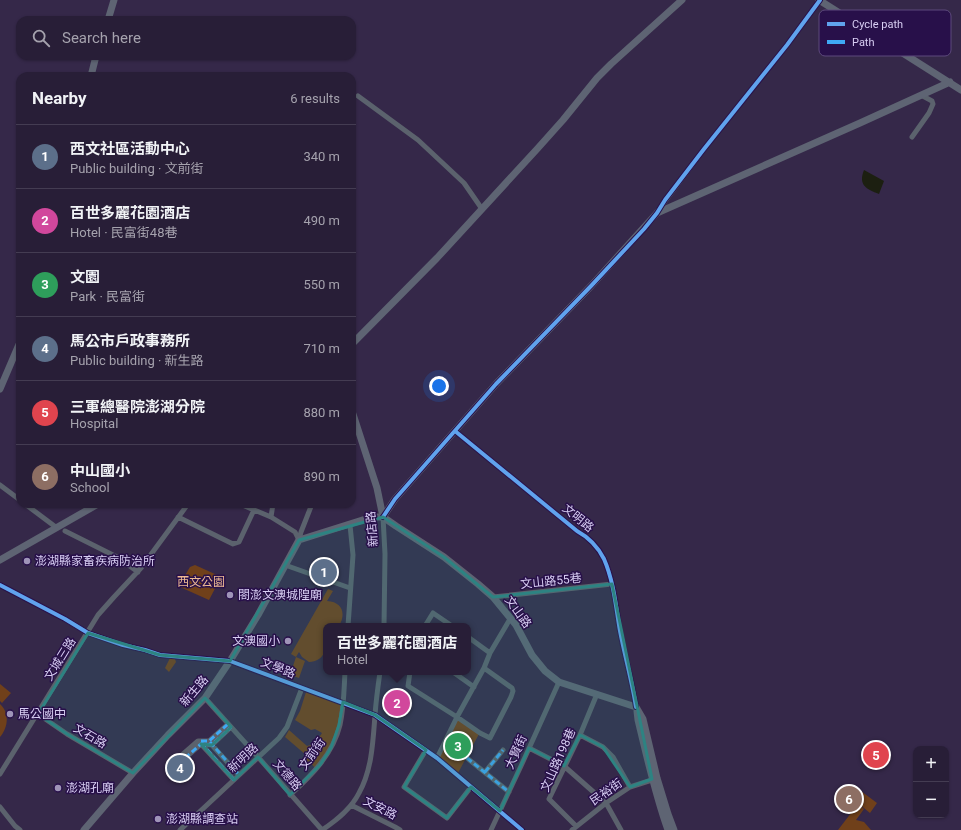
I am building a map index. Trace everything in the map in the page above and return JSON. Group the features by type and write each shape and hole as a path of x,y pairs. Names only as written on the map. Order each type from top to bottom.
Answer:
{"main road":[{"path":"109,16 114,0"},
{"path":"356,340 433,262 553,132 597,78 682,0"},
{"path":"819,0 835,10"},
{"path":"907,56 961,90"},
{"path":"92,72 95,60"},
{"path":"299,540 372,517 383,516 394,499 496,384 591,286 657,213 950,82"},
{"path":"0,390 16,352"},
{"name":"新店路","path":"356,425 377,488 383,516"},
{"path":"0,560 91,508"},
{"name":"文山路","path":"383,516 444,557 493,597 516,625 532,655 545,671 559,682 636,707"},
{"name":"新生路","path":"84,830 133,773 205,698 258,615 299,540"},
{"path":"636,707 638,720 668,830"},
{"path":"655,779 674,830"}],"street":[{"path":"657,213 665,200 704,149 787,45 819,0"},
{"path":"912,137 929,113 933,104 932,101 921,95"},
{"path":"358,96 418,140 464,183 482,209"},
{"name":"文明路","path":"455,431 577,531 585,535 596,547 603,558 612,584 636,707"},
{"path":"0,485 16,497"},
{"path":"30,508 57,528"},
{"name":"文城三路","path":"0,774 98,615 138,572 185,508"},
{"path":"249,508 271,517 295,532 299,540"},
{"path":"271,517 272,508"},
{"path":"299,540 300,532 310,508"},
{"path":"178,517 233,544 239,542 254,510"},
{"name":"新店路","path":"383,516 385,554 384,623"},
{"path":"348,623 352,555 350,525"},
{"path":"65,531 117,558 138,572"},
{"path":"285,565 350,588"},
{"name":"文山路55巷","path":"493,597 612,584"},
{"name":"文學路","path":"0,585 65,619 88,633 123,645 160,655 230,661 375,715 437,758 522,830"},
{"path":"426,623 433,613 448,623"},
{"path":"437,758 457,717 484,668 490,653 510,619"},
{"path":"471,639 490,653"},
{"path":"410,675 408,686 490,738 513,691 512,688 484,668"},
{"name":"文前街","path":"290,795 309,778 331,748 340,725 345,675"},
{"path":"322,830 343,814 351,805 359,794 366,779 371,754 380,675"},
{"path":"457,675 474,687"},
{"name":"大賢街","path":"491,830 559,682"},
{"name":"新明路","path":"180,830 279,738 287,726 302,688"},
{"name":"文山路198巷","path":"574,828 549,799 580,735 597,694"},
{"name":"文德路","path":"205,698 322,830"},
{"name":"文石路","path":"38,714 66,734 133,773"},
{"path":"211,743 230,726"},
{"path":"580,735 603,747 613,757 630,787"},
{"path":"200,742 234,780"},
{"path":"184,757 200,742 211,743 239,775"},
{"path":"529,748 564,766 606,803 621,830"},
{"path":"426,750 404,787 447,818 471,787"},
{"path":"485,772 503,750"},
{"path":"467,758 509,792"},
{"name":"民裕街","path":"574,828 606,803 630,787 655,779"},
{"name":"文安路","path":"351,805 400,830"},
{"path":"0,807 14,826 20,830"}],"highlighted area":[{"path":"383,517 444,557 493,597 612,584 652,779 630,787 603,747 580,735 564,766 529,748 500,811 471,787 447,818 404,787 426,750 375,715 343,702 339,725 331,748 320,765 290,795 258,757 234,780 201,744 212,745 231,727 205,698 133,773 67,734 38,714 88,633 160,655 230,661 299,540"}],"green space":[{"name":"西文公園","path":"195,565 217,575 219,581 209,600 180,587 190,567"},
{"path":"328,589 333,591 327,601 340,606 342,609 342,617 340,623 323,623 323,655 321,658 309,662 302,657 299,652 296,657 291,654"},
{"path":"296,657 305,661 299,678 290,675"},
{"path":"170,658 175,659 176,662 169,672 165,668"},
{"path":"0,684 11,693 2,703 0,701"},
{"path":"306,692 342,703 338,725 330,747 315,768 309,761 307,763 303,759 306,755 285,737 289,730 307,746 310,745 313,747 322,733 315,729 311,730 295,720 300,711"},
{"path":"0,704 7,716 7,720 5,729 0,737"},
{"path":"458,719 479,734 458,773 438,757"},
{"path":"861,791 877,803 870,813 854,800"},
{"path":"858,804 864,809 856,820 864,822 871,830 838,830"}],"shaded area":[{"path":"864,170 884,181 879,194 864,186 862,175"}],"marked path":[{"path":"201,741 209,741 228,724"},
{"path":"185,758 201,744 212,745 231,727"},
{"path":"210,742 239,775"},
{"path":"201,743 234,780"},
{"path":"485,772 503,750"},
{"path":"467,758 509,792"}],"cycle path":[{"path":"383,517 395,499 496,384 644,229 704,149 787,45 820,0"},
{"path":"455,431 577,531 589,539 602,555 612,586 636,707"},
{"path":"0,585 65,619 88,633 123,645 160,655 230,661 375,715 437,758 522,830"}],"place":[{"name":"澎湖縣家畜疾病防治所","path":"27,561"},
{"name":"西文社區活動中心","path":"324,572"},
{"name":"閤澎文澳城隍廟","path":"230,595"},
{"name":"文澳國小","path":"288,641"},
{"name":"百世多麗花園酒店","path":"397,703"},
{"name":"馬公國中","path":"10,714"},
{"name":"文園","path":"458,746"},
{"name":"三軍總醫院澎湖分院","path":"876,755"},
{"name":"馬公市戶政事務所","path":"180,768"},
{"name":"澎湖孔廟","path":"58,788"},
{"name":"中山國小","path":"849,799"},
{"name":"澎湖縣調查站","path":"158,819"}]}
